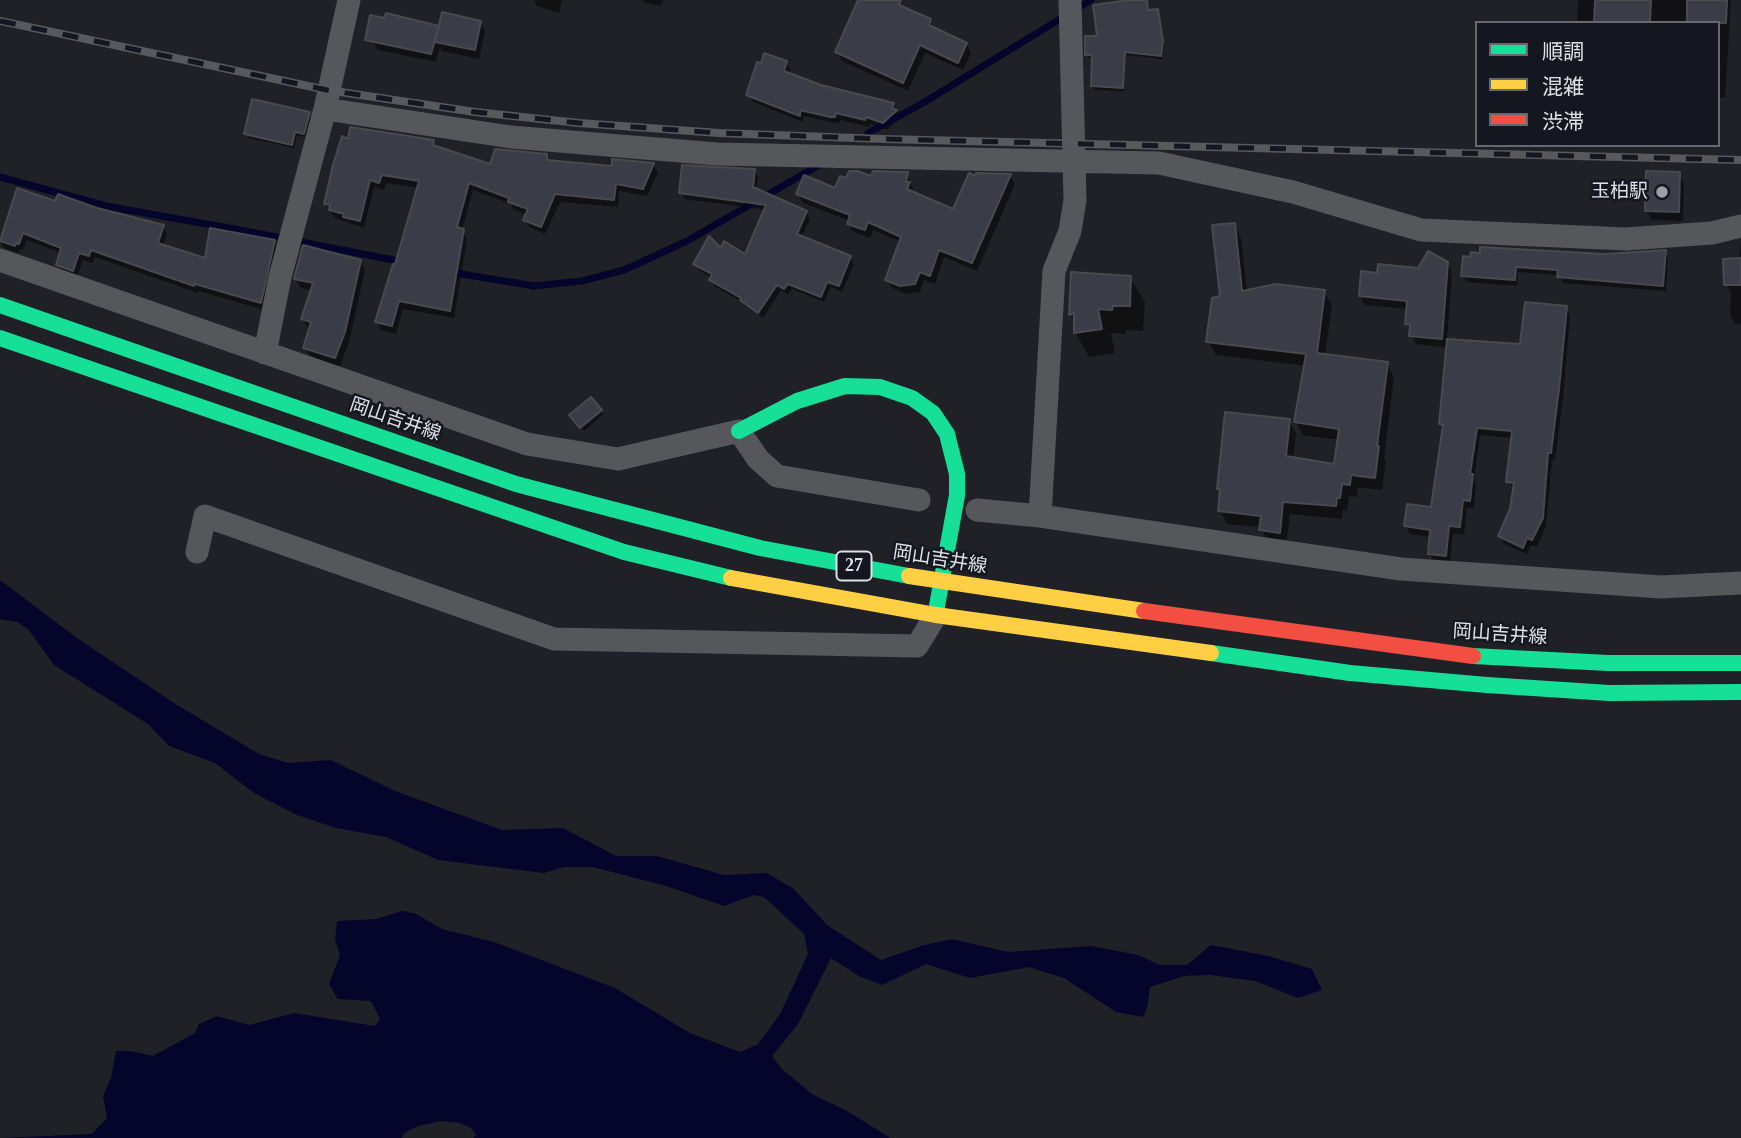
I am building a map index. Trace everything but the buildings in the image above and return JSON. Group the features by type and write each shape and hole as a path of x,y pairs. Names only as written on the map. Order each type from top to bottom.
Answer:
{"main road":[{"name":"岡山吉井線","path":"0,305 516,484 760,548 940,582 1359,642 1484,656 1608,663 1741,663"},
{"name":"27","path":"0,338 624,552 753,583 936,615 1350,673 1609,693 1741,692"},
{"path":"740,431 797,401 845,386 880,387 912,398 933,412 947,434 957,474 957,495 936,615"}],"street":[{"path":"265,353 289,241 349,0"},
{"path":"1040,516 1054,271 1070,231 1075,200 1070,8"},
{"path":"324,109 511,137 718,154 1159,163 1293,192 1421,230 1626,239 1713,233 1741,226"},
{"path":"0,260 527,444 618,459 740,431 758,459 777,476 919,500"},
{"path":"977,510 1040,516 1401,569 1661,587 1741,583"},
{"path":"197,552 205,516 554,639 917,646 936,615"}],"water":[{"path":"0,580 77,638 177,705 259,754 288,763 331,760 395,791 502,830 563,828 616,856 657,856 724,875 767,873 794,889 827,925 881,960 952,939 1008,952 1091,946 1138,955 1160,965 1187,965 1211,945 1268,956 1312,969 1322,990 1298,998 1255,981 1210,975 1184,976 1150,987 1143,1017 1116,1012 1064,978 1029,967 970,978 926,964 882,985 859,976 831,958 798,1024 772,1056 782,1069 812,1094 849,1112 890,1138 473,1138 476,1135 471,1128 460,1123 441,1121 418,1126 404,1133 402,1138 0,1138 92,1134 107,1118 103,1096 111,1078 116,1051 153,1056 195,1033 199,1024 217,1016 249,1025 294,1013 375,1026 380,1019 371,1001 338,999 329,984 340,955 335,940 337,921 376,919 402,911 414,913 442,929 494,942 615,988 690,1033 740,1052 758,1044 780,1014 808,954 804,934 764,897 754,895 724,906 666,886 593,867 564,867 544,873 438,860 386,837 336,828 297,815 254,793 215,763 169,746 148,724 54,665 28,629 17,622 0,619"}],"waterway":[{"path":"868,133 923,103 1091,0"},
{"path":"449,272 534,286 582,281 624,270 687,241 821,164"},
{"path":"0,177 106,206 403,262"}],"railway":[{"path":"0,21 327,90 475,112 579,123 719,133 883,139 1741,160"}],"traffic: fast":[{"path":"0,305 516,484 760,548 909,576"},
{"path":"0,338 624,552 731,578"},
{"path":"739,431 797,401 845,386 880,387 912,398 933,413 947,434 957,474 957,495 937,606"},
{"path":"1211,653 1350,673 1487,685 1609,693 1741,692"},
{"path":"1473,656 1608,663 1741,663"}],"traffic: slow":[{"path":"909,576 1144,611"},
{"path":"731,578 936,615 1211,653"}],"traffic: jam":[{"path":"1144,611 1473,656"}],"place":[{"name":"玉柏駅","path":"1662,192"}]}
